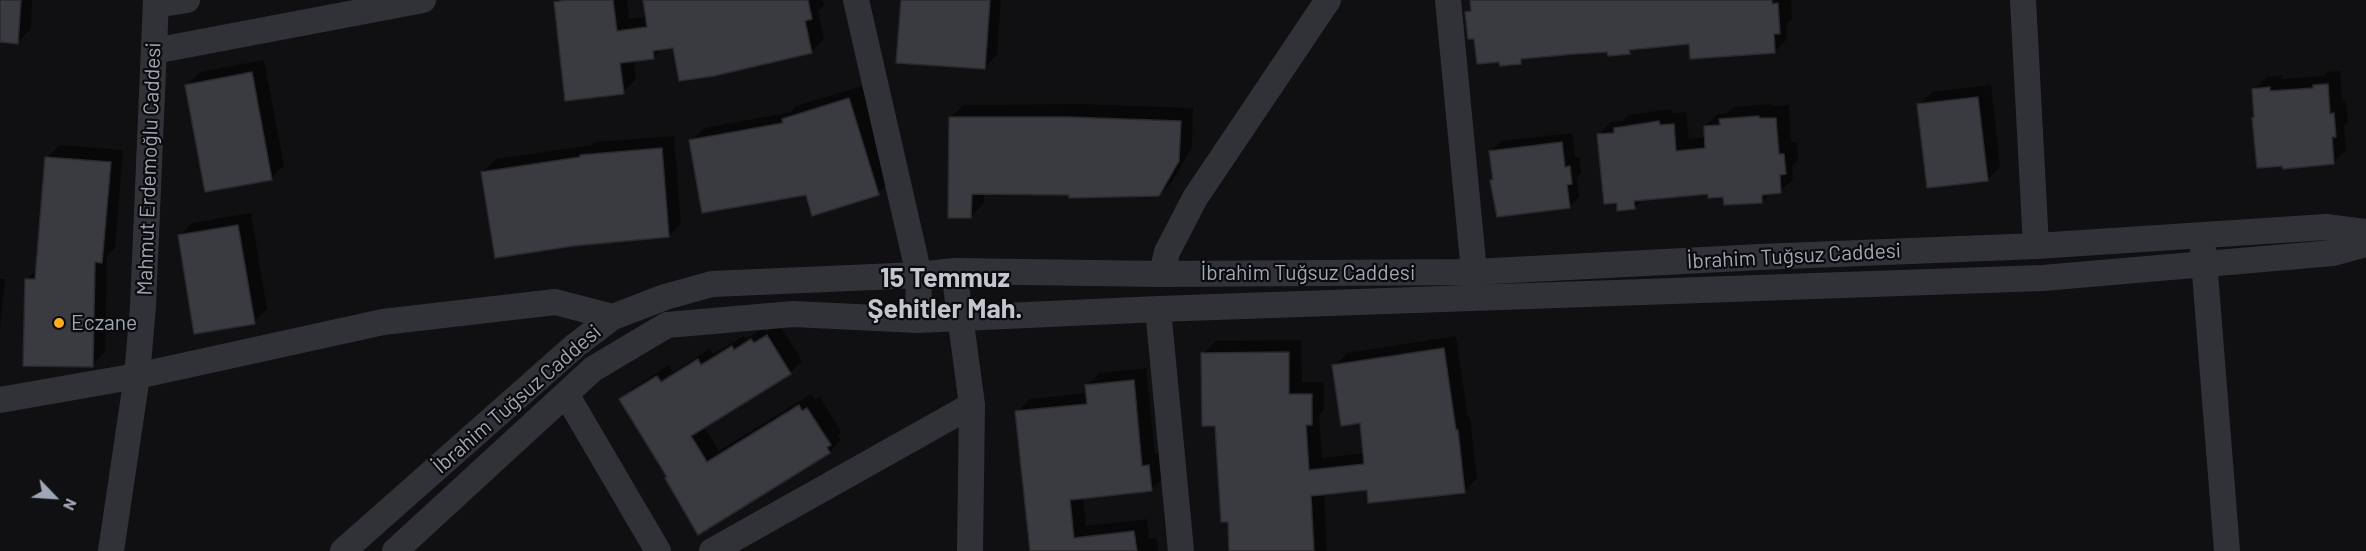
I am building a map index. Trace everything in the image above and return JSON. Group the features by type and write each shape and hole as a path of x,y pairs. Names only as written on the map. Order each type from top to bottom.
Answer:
{"street":[{"path":"156,2 187,0"},
{"path":"154,51 423,0"},
{"path":"855,0 919,274 918,320"},
{"path":"1162,274 1167,252 1195,198 1328,0"},
{"path":"1448,0 1474,272"},
{"path":"2023,0 2036,246"},
{"name":"Mahmut Erdemoğlu Caddesi","path":"111,551 137,376 143,306 156,2"},
{"name":"İbrahim Tuğsuz Caddesi","path":"343,551 576,345 613,317 665,297 712,284 954,271 1162,274 1474,272 2036,246 2326,227 2366,232"},
{"path":"2202,236 2227,551"},
{"name":"İbrahim Tuğsuz Caddesi","path":"394,551 593,369 667,324 793,314 918,320 960,316 2043,278 2333,253 2366,244"},
{"path":"954,271 972,405 970,551"},
{"path":"0,400 137,376 382,322 555,302 613,317"},
{"path":"1158,309 1181,551"},
{"path":"566,394 658,551"},
{"path":"712,551 972,405"}],"building":[{"path":"0,0 21,0 18,44 0,42"},
{"path":"613,0 617,31 647,27 643,0 808,0 812,19 805,21 812,53 714,76 679,81 673,48 653,51 654,59 620,63 624,94 565,101 554,2"},
{"path":"901,0 990,0 985,69 896,63"},
{"path":"1470,0 1772,0 1772,4 1778,3 1780,34 1774,34 1775,53 1690,59 1689,44 1629,50 1630,54 1608,56 1607,52 1574,54 1521,59 1521,64 1500,66 1499,62 1477,64 1474,39 1468,39 1465,12 1471,11"},
{"path":"252,72 272,180 205,192 185,85"},
{"path":"2328,84 2330,114 2334,113 2336,137 2332,137 2334,164 2283,169 2282,166 2257,168 2252,118 2254,117 2252,89 2270,87 2270,91 2313,88 2313,85"},
{"path":"1978,97 1988,181 1927,188 1917,104"},
{"path":"849,98 879,195 812,216 806,195 702,213 689,140 783,123 782,119"},
{"path":"1759,116 1759,118 1776,118 1779,154 1784,154 1786,174 1780,175 1781,193 1762,195 1762,203 1724,205 1723,197 1708,198 1708,194 1634,201 1635,209 1617,211 1617,203 1604,204 1597,134 1614,133 1614,128 1659,121 1660,125 1674,124 1676,151 1705,148 1704,126 1720,125 1719,119"},
{"path":"949,117 1068,117 1181,121 1179,161 1159,196 1069,198 1069,195 972,194 971,218 948,218"},
{"path":"1562,142 1565,167 1570,166 1572,184 1567,185 1570,208 1497,217 1490,180 1493,180 1489,151"},
{"path":"662,148 669,237 573,246 495,258 481,172 580,157 580,155"},
{"path":"45,157 111,162 102,263 95,262 93,367 23,366 25,279 35,279"},
{"path":"238,225 255,324 194,334 178,235"},
{"path":"767,335 791,374 691,436 707,462 799,405 802,411 807,408 831,445 827,447 830,453 698,535 665,478 667,477 619,399 657,376 661,382 698,359 701,365 732,346 734,350 751,339 754,343"},
{"path":"1444,348 1456,430 1458,430 1465,493 1368,503 1367,490 1311,496 1314,551 1229,551 1228,522 1221,522 1215,426 1202,426 1201,353 1289,352 1289,394 1312,394 1312,425 1306,425 1309,470 1364,464 1360,423 1341,426 1332,365"},
{"path":"1134,380 1142,466 1149,465 1152,491 1070,500 1074,538 1134,531 1137,551 1030,551 1015,411 1087,404 1085,385"}],"place":[{"name":"Eczane","path":"59,323"}],"district":[{"name":"15 Temmuz Şehitler Mah.","path":"945,294"}]}
